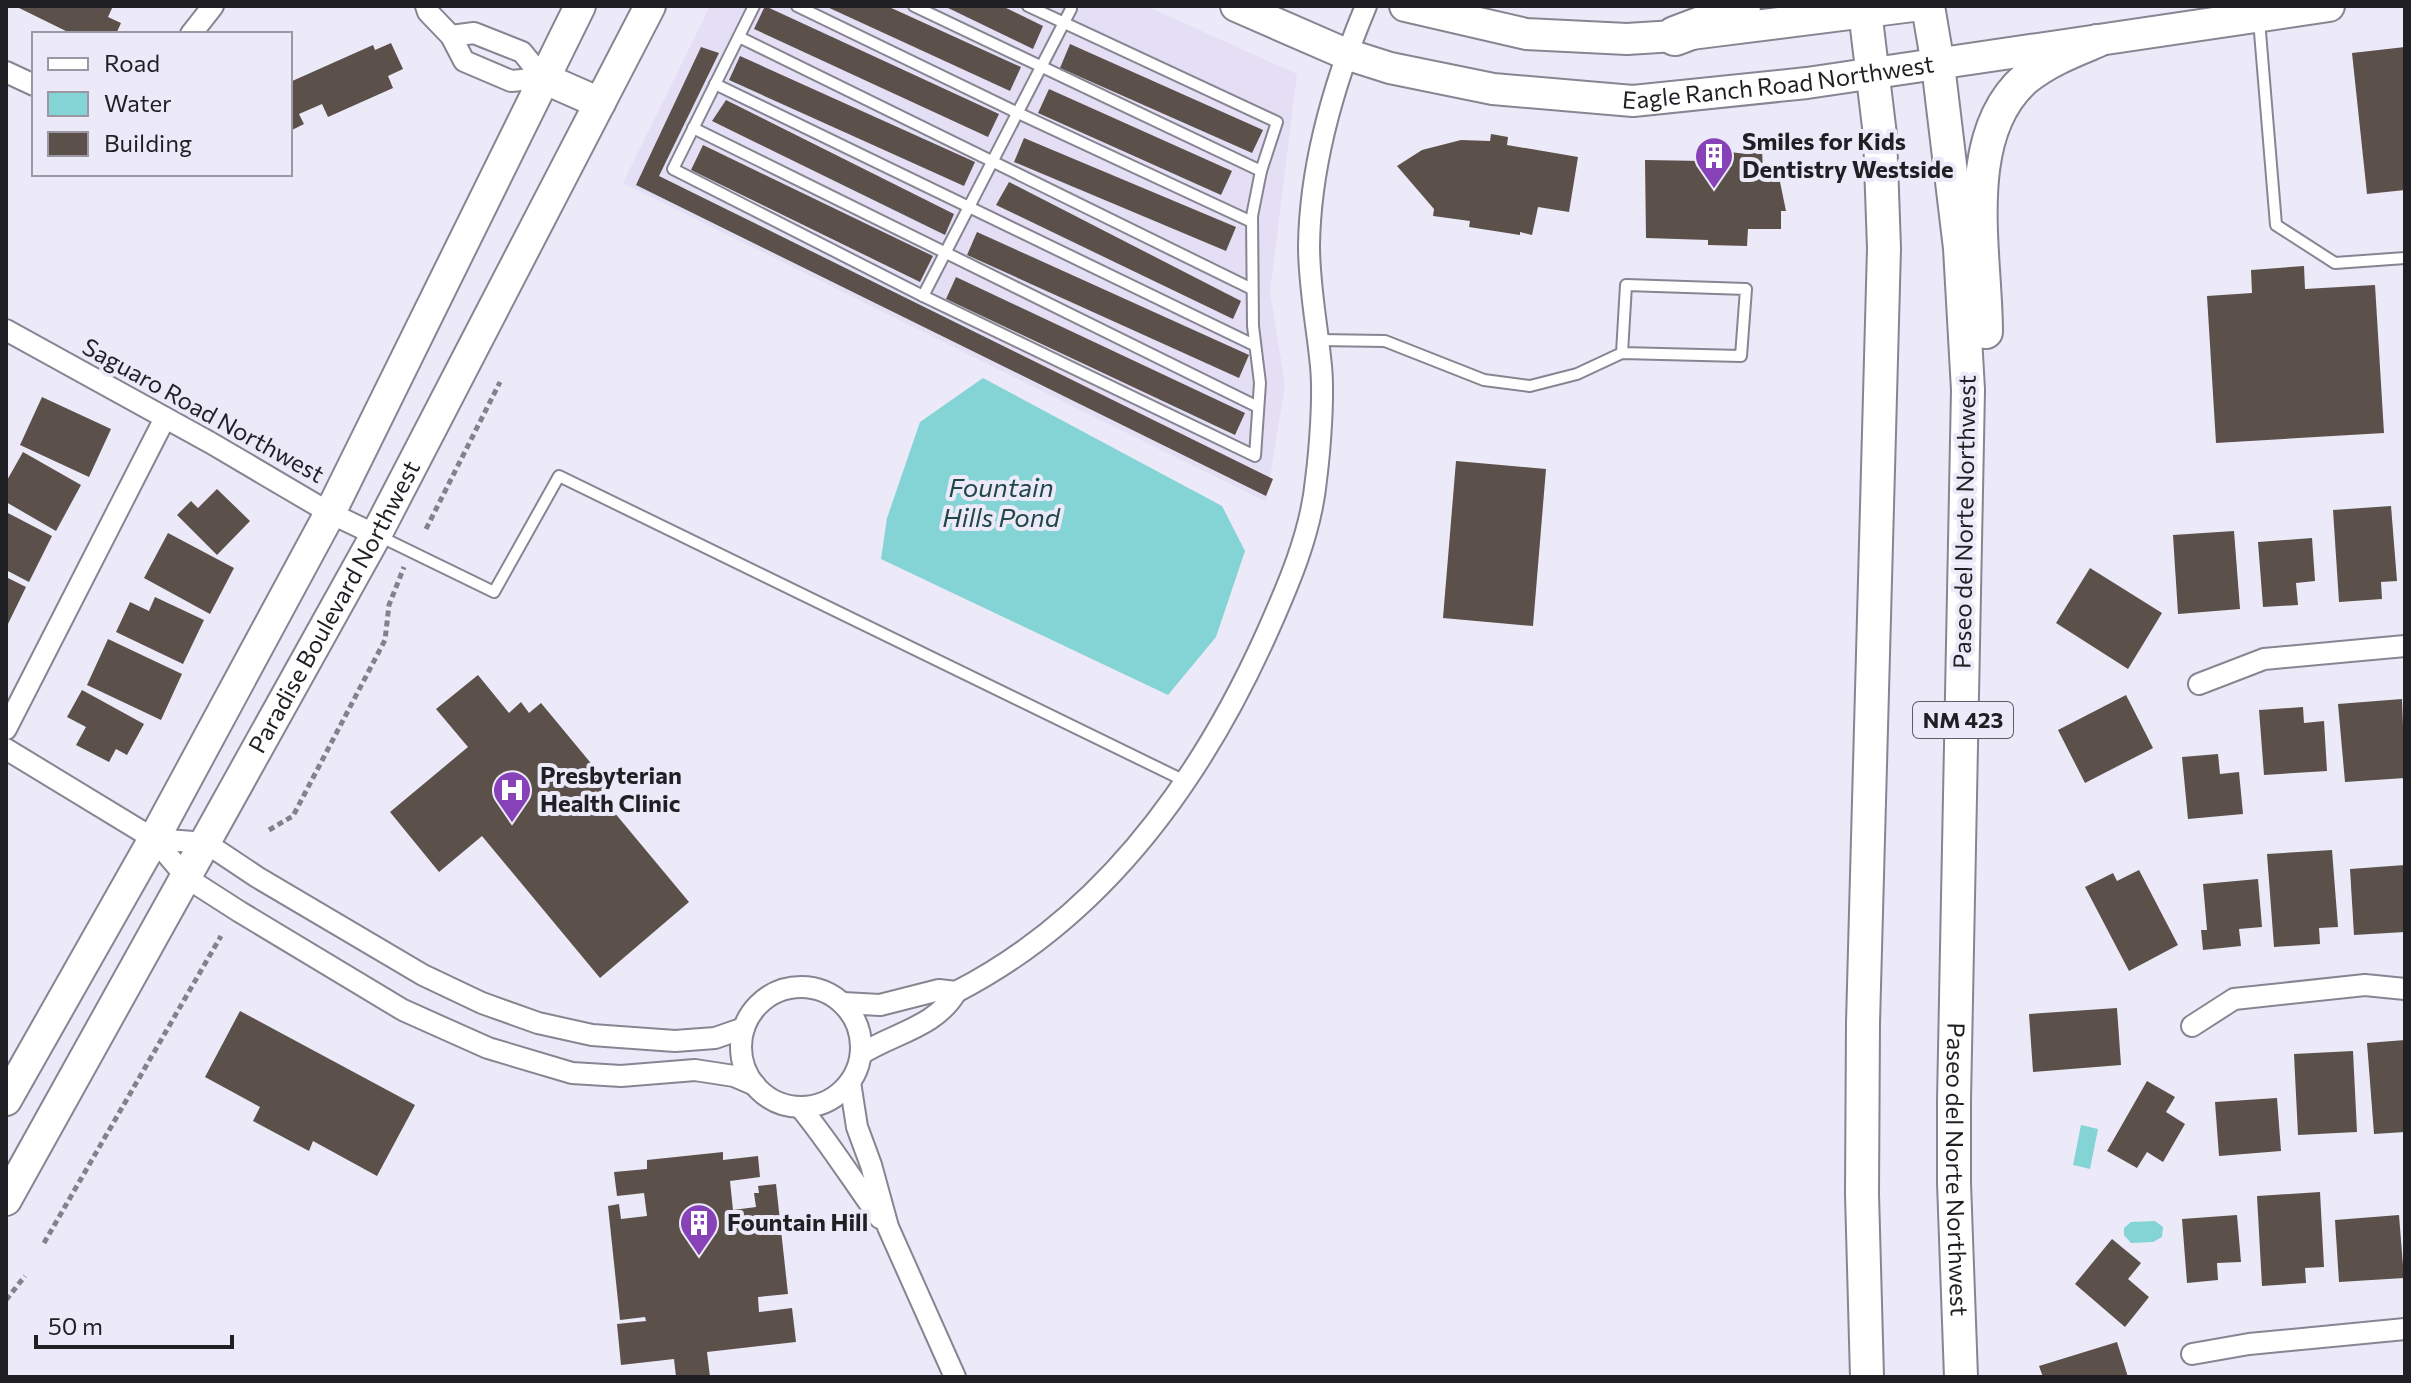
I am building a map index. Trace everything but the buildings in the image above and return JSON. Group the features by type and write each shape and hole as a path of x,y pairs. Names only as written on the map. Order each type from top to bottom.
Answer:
{"highway":[{"path":"1675,36 1712,22 1741,6"}],"main road":[{"name":"Paseo del Norte Northwest","path":"1928,6 1938,65 1963,290 1968,390 1954,1101 1961,1377"},
{"path":"1865,9 1880,135 1884,248 1863,1023 1862,1194 1867,1377"},
{"path":"1968,478 1986,354 1981,189 1995,122 2008,99 2026,78 2056,59 2097,41"}],"street":[{"path":"193,32 213,6"},
{"path":"426,6 451,36 464,61 511,81 543,78"},
{"name":"Paradise Boulevard Northwest","path":"6,1100 154,839 330,513 580,6"},
{"name":"Paradise Boulevard Northwest","path":"6,1200 376,535 650,6"},
{"name":"Eagle Ranch Road Northwest","path":"1236,6 1346,54 1390,68 1493,89 1633,101 1874,74 2329,6"},
{"path":"861,1054 932,1020 947,1007 956,992 1009,962 1067,918 1121,863 1185,781 1218,730 1257,655 1292,571 1307,526 1316,482 1321,369 1310,274 1312,210 1324,138 1346,54 1366,6"},
{"path":"1405,6 1526,34 1627,39 1675,36 1865,9 1913,6"},
{"path":"451,36 474,33 522,52 543,78 600,103"},
{"path":"6,72 32,84"},
{"name":"Saguaro Road Northwest","path":"6,330 330,513 376,535"},
{"path":"6,729 165,418"},
{"path":"2199,684 2264,659 2405,646"},
{"path":"6,749 154,839 187,878 403,1010 488,1048 572,1073 621,1076 695,1070 734,1076 755,1085"},
{"path":"154,839 206,843 257,877 423,975 510,1013 592,1035 643,1040 695,1041 744,1028"},
{"path":"2192,1026 2234,999 2365,985 2405,989"},
{"path":"813,987 843,1003 854,1018 861,1036 861,1054 850,1082 828,1101 800,1107 768,1097 755,1085 745,1068 741,1048 744,1028 764,1000 787,989 813,987"},
{"path":"843,1003 880,1005 939,990 956,992"},
{"path":"850,1082 857,1127 888,1227 955,1377"},
{"path":"800,1107 829,1142 888,1227"},
{"path":"2192,1354 2249,1344 2405,1329"}],"lane":[{"path":"754,6 673,169 923,296 1255,456 1260,383 1254,345 1252,222 1261,171 1277,122 1028,6"},
{"path":"797,6 1252,222"},
{"path":"914,6 1261,171"},
{"path":"923,296 1071,9"},
{"path":"2259,17 2276,225 2335,263 2405,258"},
{"path":"739,37 1252,289"},
{"path":"715,84 1254,345"},
{"path":"693,128 1258,407"},
{"path":"1318,340 1385,341 1484,380 1530,386 1577,374 1622,353 1741,356 1746,289 1626,285 1622,353"},
{"path":"376,535 494,592 559,476 1185,781"}],"path":[{"path":"426,529 500,382"},
{"path":"269,830 293,816 385,640 389,605 405,566"},
{"path":"44,1243 221,936"},
{"path":"6,1300 25,1276"}],"shaded area":[{"path":"710,6 1146,6 1297,74 1270,292 1285,385 1266,502 623,183"}],"water":[{"name":"Fountain Hills Pond","path":"983,378 1222,506 1245,551 1216,637 1168,695 881,559 887,518 920,422"},
{"path":"2081,1125 2098,1129 2090,1169 2073,1165"},
{"path":"2155,1221 2163,1227 2162,1237 2153,1242 2131,1243 2124,1235 2124,1228 2131,1222"}],"place":[{"name":"Smiles for Kids Dentistry Westside","path":"1714,190"},
{"name":"Presbyterian Health Clinic","path":"512,824"},
{"name":"Fountain Hill","path":"699,1257"}]}
